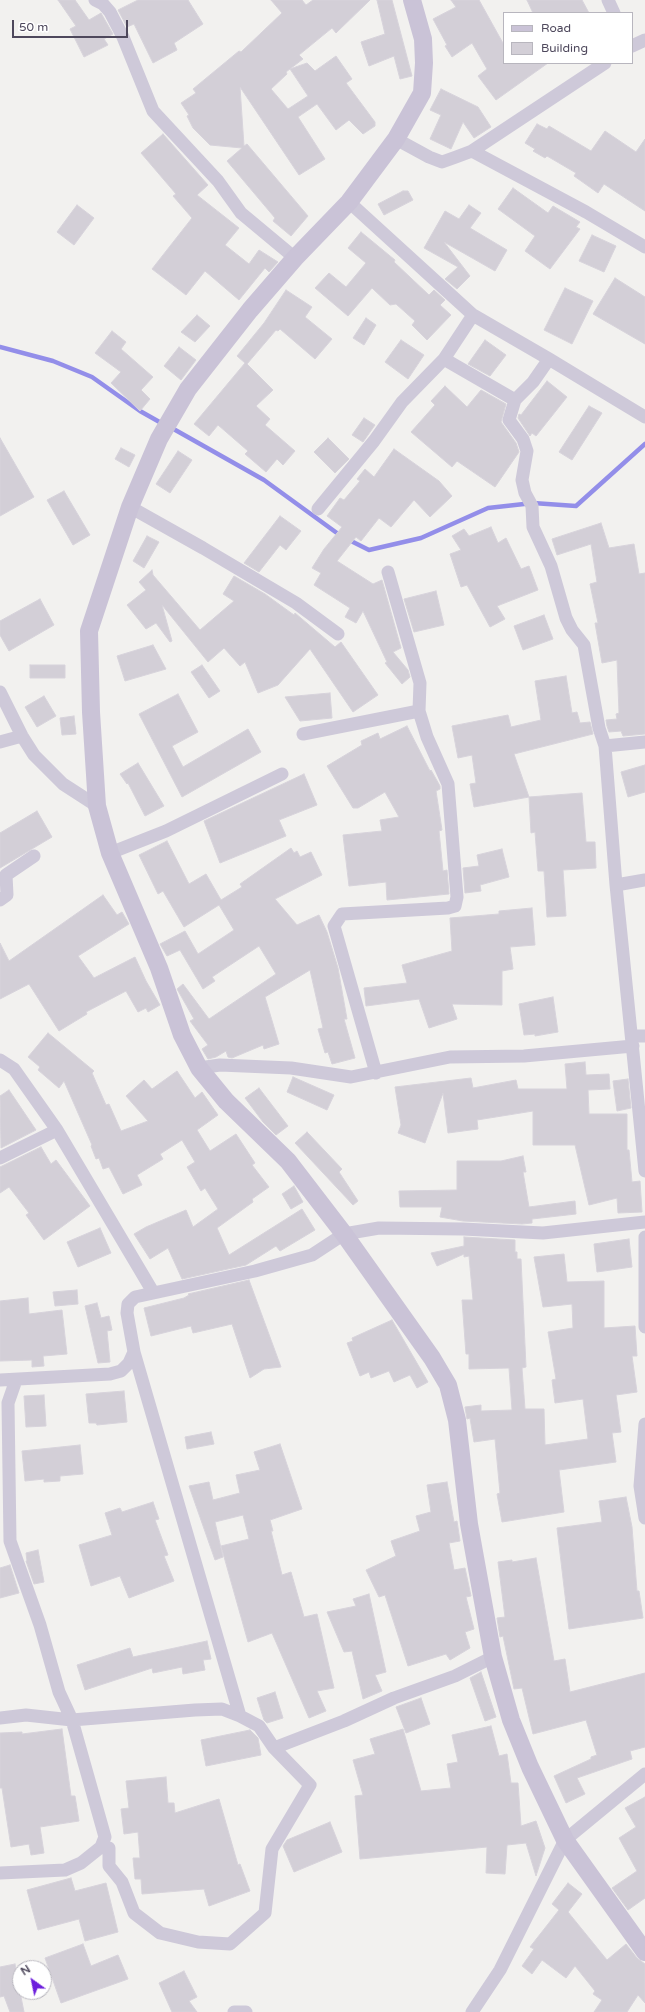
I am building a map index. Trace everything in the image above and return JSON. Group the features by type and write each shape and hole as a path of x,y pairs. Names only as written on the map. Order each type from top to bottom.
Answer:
{"street":[{"path":"95,0 103,4 110,12 123,37 153,111 218,180 241,213 296,258"},
{"path":"412,0 423,39 424,63 422,93 396,139 349,202 296,258 250,310 188,389 163,432 130,507 89,631 91,712 97,806 110,853 159,968 182,1035 199,1068 226,1101 288,1161 344,1234 432,1358 448,1385 457,1420 469,1524 493,1657 511,1720 530,1767 565,1840 645,1952"},
{"path":"608,0 614,12"},
{"path":"633,46 645,40"},
{"path":"396,139 429,157 442,162 472,151 603,64"},
{"path":"472,151 535,184 645,247"},
{"path":"349,202 473,315 645,417"},
{"path":"318,509 374,441 402,402 444,359 473,315"},
{"path":"444,359 515,400"},
{"path":"549,359 533,382 515,400 510,420 522,439 527,451 522,480 525,493 532,510 533,526 552,566 566,618 572,630 584,645 599,728 605,746 616,885 645,1171"},
{"path":"130,507 296,603 338,634"},
{"path":"376,1073 334,926 342,914 448,908 454,906 457,897 448,784 427,737 419,711 420,683 388,572"},
{"path":"0,692 22,736 34,754 63,784 97,806"},
{"path":"303,734 419,711"},
{"path":"0,742 22,736"},
{"path":"605,746 645,742"},
{"path":"110,853 166,831 282,774"},
{"path":"0,900 7,895 6,875 34,856"},
{"path":"616,885 645,880"},
{"path":"199,1068 220,1065 291,1068 351,1077 450,1058 524,1056 632,1041 645,1036"},
{"path":"0,1060 14,1069 57,1130 153,1292"},
{"path":"0,1158 57,1130"},
{"path":"240,1716 134,1352 127,1313 128,1304 135,1297 153,1292 255,1271 312,1255 344,1234 379,1228 462,1228 543,1233 645,1222"},
{"path":"645,1237 645,1327"},
{"path":"0,1380 110,1374 121,1371 129,1362 134,1352"},
{"path":"0,1873 65,1870 81,1863 101,1847 104,1837 72,1720 59,1692 40,1625 5,1542 8,1402 16,1380"},
{"path":"645,1424 640,1486 645,1518"},
{"path":"274,1748 344,1722 394,1698 455,1676 493,1657"},
{"path":"0,1718 26,1715 72,1720 222,1709 259,1726 274,1748 310,1785 272,1849 265,1913 230,1944 198,1942 160,1933 134,1913 122,1882 109,1866 109,1848 101,1847"},
{"path":"472,2012 500,1970 565,1840 645,1774"},
{"path":"234,2012 246,2012"}],"building":[{"path":"58,0 75,0 89,20 101,13 113,34 104,39 108,45 84,57 70,29 76,26"},
{"path":"138,0 188,0 203,24 174,43 177,50 153,63 134,24 127,27 118,10"},
{"path":"271,0 302,0 306,5 313,0 370,0 336,33 332,28 299,55 303,59 286,72 287,74 271,89 288,109 308,96 290,69 307,63 315,71 336,56 352,79 346,83 375,122 375,126 363,134 349,120 336,130 317,104 298,117 325,159 299,175 240,87 244,146 247,144 308,216 291,236 273,221 275,218 227,161 242,148 210,145 193,128 187,116 189,115 181,103 196,93 193,89 239,51 241,52 282,13"},
{"path":"377,0 392,0 412,76 400,79 394,56 369,66 361,42 385,34"},
{"path":"451,0 479,0 503,43 503,64 547,64 496,100 478,76 487,69 472,43 452,57 445,46 447,45 433,19 456,7"},
{"path":"527,0 582,0 588,12 533,12"},
{"path":"441,89 478,107 491,127 474,138 463,122 451,149 430,139 441,115 430,110"},
{"path":"537,124 547,129 549,126 591,151 605,131 636,152 645,139 645,211 604,184 598,193 574,176 576,173 547,156 545,158 533,151 535,149 525,143"},
{"path":"163,134 208,185 197,195 239,228 225,245 249,264 259,250 278,262 269,272 265,268 239,300 205,271 186,295 152,269 192,218 173,196 176,194 141,153"},
{"path":"513,188 548,213 553,206 580,222 576,227 580,229 550,269 525,251 535,236 498,209"},
{"path":"403,191 408,191 413,200 384,215 378,204"},
{"path":"77,205 94,218 74,245 57,232"},
{"path":"469,205 481,213 470,228 507,250 495,271 444,242 470,276 457,289 445,279 458,267 424,248 445,211 459,219"},
{"path":"361,232 395,260 394,262 429,295 434,290 445,300 440,305 451,315 427,340 412,325 415,321 396,304 390,305 372,288 348,316 315,288 329,273 346,287 366,263 348,248"},
{"path":"592,235 616,246 604,272 579,261"},
{"path":"615,278 645,297 645,344 593,314"},
{"path":"565,288 593,301 572,344 544,330"},
{"path":"286,290 312,307 305,317 332,339 315,359 280,329 278,331 276,330 247,364 273,390 256,406 270,419 265,425 295,451 283,465 277,459 266,472 245,454 248,451 218,425 209,436 194,424 245,363 237,356 264,323"},
{"path":"197,315 210,326 195,342 181,332"},
{"path":"366,318 376,325 364,345 353,338"},
{"path":"112,331 126,342 121,349 153,377 141,390 150,399 140,411 111,383 121,372 95,353"},
{"path":"401,340 424,355 408,379 385,362"},
{"path":"485,340 506,355 490,376 468,364"},
{"path":"179,347 196,360 181,380 164,366"},
{"path":"547,381 567,397 536,436 532,433 530,436 518,418 519,414 521,415"},
{"path":"445,386 467,407 481,390 506,404 501,422 516,443 519,452 495,487 457,461 452,467 411,432 435,405 431,401"},
{"path":"589,406 602,413 572,460 559,452"},
{"path":"364,418 375,425 363,442 352,435"},
{"path":"0,438 34,497 0,516"},
{"path":"328,438 349,459 335,473 314,452"},
{"path":"121,448 135,455 129,467 115,459"},
{"path":"394,449 439,481 452,496 430,517 414,500 391,527 379,518 361,541 356,537 337,561 373,584 382,580 401,648 393,652 408,670 410,677 402,684 385,663 387,662 363,611 356,623 345,617 350,608 314,585 321,573 312,568 324,549 342,527 327,516 340,498 344,500 360,481 357,479 365,469 374,477"},
{"path":"178,451 192,460 170,493 156,484"},
{"path":"64,491 90,535 73,545 47,500"},
{"path":"280,516 301,531 286,550 280,545 259,572 244,563"},
{"path":"601,523 609,548 634,544 639,574 645,573 645,734 623,736 621,731 609,732 607,726 606,720 617,719 616,714 619,713 617,660 602,663 595,623 598,623 590,584 597,582 591,544 557,555 552,539"},
{"path":"491,527 498,543 506,538 521,569 529,566 538,590 497,606 505,619 490,627 467,585 461,587 450,554 461,550 452,536 464,529 469,536"},
{"path":"147,536 159,542 144,568 133,561"},
{"path":"152,570 153,575 200,630 234,601 223,594 234,576 265,594 294,615 295,613 335,647 341,642 378,695 353,712 310,649 278,685 258,693 245,662 240,666 224,648 208,662 162,605 172,641 170,642 156,623 146,629 127,605 146,590 139,582"},
{"path":"436,591 444,625 414,632 404,599"},
{"path":"40,599 54,625 9,651 0,635 0,621"},
{"path":"544,615 553,639 523,650 514,626"},
{"path":"153,645 166,669 125,681 117,656"},
{"path":"30,665 65,665 65,678 30,678"},
{"path":"202,665 220,691 209,698 191,672"},
{"path":"566,676 572,713 577,712 580,723 590,722 593,734 514,754 529,797 474,807 470,784 476,783 472,755 458,758 452,726 508,715 511,727 541,720 535,681"},
{"path":"330,693 332,718 300,721 285,697"},
{"path":"178,694 198,732 172,746 183,767 248,729 261,752 182,797 139,714"},
{"path":"44,696 56,716 37,727 25,707"},
{"path":"74,716 76,734 62,735 60,718"},
{"path":"407,726 430,771 431,770 440,786 440,789 436,791 442,830 439,831 443,871 447,870 449,894 387,900 386,882 349,886 343,835 382,831 380,820 399,817 385,792 358,808 353,808 327,766 362,745 361,741 378,733 380,739"},
{"path":"138,763 164,806 145,816 128,783 127,784 120,774"},
{"path":"645,765 645,792 628,797 621,772"},
{"path":"304,774 317,805 279,820 286,836 220,863 204,821"},
{"path":"582,793 586,842 595,842 596,868 563,870 566,916 547,917 544,871 538,871 535,832 531,833 529,797"},
{"path":"37,811 52,837 0,868 0,833"},
{"path":"167,841 189,884 206,874 221,900 242,887 240,884 291,848 294,853 297,851 300,857 311,852 322,875 275,899 297,925 319,915 327,932 338,968 347,1019 344,1019 355,1058 332,1064 328,1052 325,1053 318,1029 323,1028 310,970 265,997 279,1044 264,1049 263,1045 232,1058 228,1057 226,1051 216,1057 208,1059 202,1049 208,1045 190,1021 194,1019 177,989 183,984 209,1019 276,974 259,946 212,977 215,981 203,989 180,950 167,956 160,944 185,931 198,954 234,930 219,905 184,927 163,891 158,894 139,855"},
{"path":"502,849 509,877 480,885 481,891 465,893 463,868 479,866 477,855"},
{"path":"103,895 117,915 122,912 129,924 78,956 94,978 135,957 146,981 160,1005 148,1012 146,1008 138,1012 126,991 86,1012 87,1014 59,1031 29,984 0,999 0,943 9,961"},
{"path":"532,908 535,945 510,947 513,969 502,971 502,1005 452,1004 457,1019 429,1028 419,999 366,1006 364,988 407,983 402,965 452,951 450,918 499,914 499,911"},
{"path":"553,997 558,1032 535,1036 535,1034 524,1035 519,1004"},
{"path":"48,1033 94,1071 92,1073 106,1105 109,1104 121,1131 148,1121 126,1096 144,1080 152,1089 177,1071 195,1098 202,1092 218,1115 197,1130 210,1151 236,1134 255,1163 252,1165 269,1187 252,1199 253,1202 217,1228 229,1255 302,1209 315,1230 280,1251 276,1246 246,1265 182,1279 168,1248 150,1259 134,1234 146,1227 186,1210 193,1227 218,1209 205,1188 201,1191 187,1167 195,1162 182,1140 160,1154 163,1159 137,1175 142,1185 123,1194 109,1167 103,1169 99,1158 96,1159 91,1146 92,1145 64,1081 59,1088 38,1070 40,1067 28,1057"},
{"path":"585,1062 586,1075 609,1074 610,1089 588,1090 589,1114 627,1114 627,1150 629,1150 632,1182 640,1181 642,1212 618,1213 617,1198 589,1205 575,1145 533,1145 533,1111 477,1120 478,1129 448,1133 443,1093 425,1143 398,1133 401,1125 395,1087 471,1078 473,1088 516,1080 518,1089 567,1089 565,1064"},
{"path":"293,1077 334,1095 327,1110 287,1092"},
{"path":"628,1079 631,1108 617,1111 613,1081"},
{"path":"259,1088 288,1126 276,1135 263,1122 245,1098"},
{"path":"9,1090 36,1130 1,1148 0,1096"},
{"path":"307,1132 342,1169 339,1172 358,1201 353,1205 295,1143"},
{"path":"41,1147 51,1164 56,1160 90,1206 44,1240 26,1215 29,1213 9,1187 0,1193 0,1167"},
{"path":"523,1156 526,1172 523,1172 529,1207 575,1201 576,1214 532,1219 532,1223 522,1224 463,1221 440,1217 442,1207 400,1207 399,1191 457,1190 457,1161 501,1161"},
{"path":"294,1186 303,1202 291,1209 282,1194"},
{"path":"100,1228 111,1253 78,1267 67,1242"},
{"path":"464,1237 515,1240 515,1252 517,1252 517,1259 521,1259 526,1367 522,1368 525,1409 544,1409 545,1445 588,1439 583,1399 555,1403 552,1380 556,1379 548,1332 573,1328 572,1304 543,1307 534,1257 564,1254 567,1282 604,1281 604,1328 635,1326 637,1356 632,1356 637,1392 616,1395 621,1432 612,1433 616,1462 559,1470 564,1512 502,1522 497,1494 500,1493 495,1439 474,1442 470,1418 467,1419 465,1407 481,1405 481,1411 512,1410 509,1368 469,1369 469,1354 466,1354 462,1300 473,1300 469,1256 464,1257 464,1254 437,1266 431,1253 464,1246"},
{"path":"629,1239 632,1267 597,1272 594,1244"},
{"path":"249,1280 281,1367 264,1369 250,1378 232,1324 193,1333 191,1326 151,1336 144,1308 184,1298 189,1295 188,1294"},
{"path":"77,1290 78,1304 55,1306 53,1292"},
{"path":"28,1298 29,1314 62,1310 67,1354 43,1356 44,1366 32,1367 32,1360 0,1361 0,1301"},
{"path":"97,1303 101,1318 109,1316 112,1330 107,1331 110,1362 98,1363 85,1306"},
{"path":"392,1320 428,1382 417,1388 410,1375 394,1382 389,1371 371,1378 369,1372 360,1376 347,1343 353,1341 352,1338"},
{"path":"124,1391 127,1422 97,1425 96,1423 89,1423 86,1394"},
{"path":"44,1395 46,1426 26,1427 24,1396"},
{"path":"211,1432 214,1444 187,1449 185,1437"},
{"path":"280,1444 302,1509 270,1520 273,1531 271,1531 282,1575 291,1572 304,1617 317,1614 334,1688 317,1691 326,1711 309,1718 272,1633 248,1642 221,1546 249,1539 243,1515 215,1522 223,1557 215,1560 189,1486 209,1482 213,1500 240,1493 236,1475 260,1470 254,1452"},
{"path":"80,1445 83,1474 60,1476 60,1481 44,1482 44,1479 25,1481 22,1451"},
{"path":"447,1482 454,1522 457,1521 460,1541 449,1543 454,1570 465,1568 471,1596 466,1597 474,1629 465,1632 470,1648 450,1660 446,1654 408,1666 385,1595 379,1597 366,1570 396,1556 391,1541 420,1531 416,1516 431,1512 427,1485"},
{"path":"626,1497 632,1527 637,1591 639,1591 643,1618 569,1629 557,1528 602,1522 599,1501"},
{"path":"153,1502 159,1519 155,1520 168,1555 164,1556 174,1581 129,1598 120,1576 91,1586 79,1545 112,1535 105,1513 120,1508 122,1512"},
{"path":"38,1550 44,1582 34,1584 26,1561 26,1553"},
{"path":"536,1558 554,1661 565,1659 570,1692 645,1673 645,1747 630,1751 632,1759 577,1778 585,1794 566,1803 554,1776 597,1755 586,1720 533,1734 522,1688 514,1689 503,1636 500,1637 497,1618 505,1617 498,1562 512,1560 512,1562"},
{"path":"10,1565 19,1593 0,1598 0,1568"},
{"path":"369,1594 386,1672 375,1675 382,1691 363,1699 352,1651 344,1652 327,1612 356,1606 353,1599"},
{"path":"207,1641 211,1659 203,1660 205,1670 183,1674 182,1667 153,1673 152,1668 85,1690 77,1665 130,1648 133,1657"},
{"path":"481,1672 496,1717 485,1721 470,1678"},
{"path":"275,1692 283,1718 267,1723 264,1720 257,1698"},
{"path":"421,1698 430,1724 406,1733 396,1707"},
{"path":"491,1726 499,1756 507,1754 511,1783 518,1783 521,1826 536,1821 545,1848 536,1876 526,1843 507,1845 505,1874 486,1873 487,1847 360,1859 355,1796 363,1795 353,1760 375,1754 370,1739 403,1729 421,1791 451,1788 447,1764 458,1762 452,1735"},
{"path":"62,1729 71,1796 75,1796 79,1821 40,1827 44,1853 31,1855 29,1844 11,1847 2,1788 0,1788 0,1733 22,1732 22,1734"},
{"path":"250,1730 258,1738 261,1755 206,1766 201,1740"},
{"path":"166,1777 168,1803 174,1803 175,1813 219,1799 238,1865 240,1864 250,1891 209,1906 204,1889 142,1894 141,1879 135,1879 133,1858 140,1858 138,1832 124,1834 121,1809 129,1808 126,1781"},
{"path":"645,1797 645,1898 628,1910 612,1888 637,1871 619,1838 636,1827 625,1808"},
{"path":"330,1822 342,1852 294,1872 283,1846 287,1840"},
{"path":"71,1878 75,1891 106,1883 118,1932 85,1941 79,1919 38,1930 27,1890"},
{"path":"568,1883 582,1894 568,1912 607,1960 626,1944 637,1958 645,1964 645,2003 638,1995 627,2012 594,2012 602,2000 593,1994 595,1991 575,1966 566,1978 542,1960 532,1974 522,1966 534,1949 530,1947 559,1910 552,1904"},
{"path":"83,1944 91,1966 118,1955 128,1979 61,2003 52,1978 52,1960 46,1960 45,1958"},
{"path":"12,1965 12,2000 22,2000 24,2012 10,2012 4,1996 0,1997 0,1967"},
{"path":"184,1971 197,1997 189,2001 197,2012 172,2012 159,1983"}],"waterway":[{"path":"0,347 53,361 92,377 140,411 163,424"},
{"path":"170,427 264,480 341,536"},
{"path":"347,539 369,550 421,538 488,508 533,503 576,506 645,444"}]}
